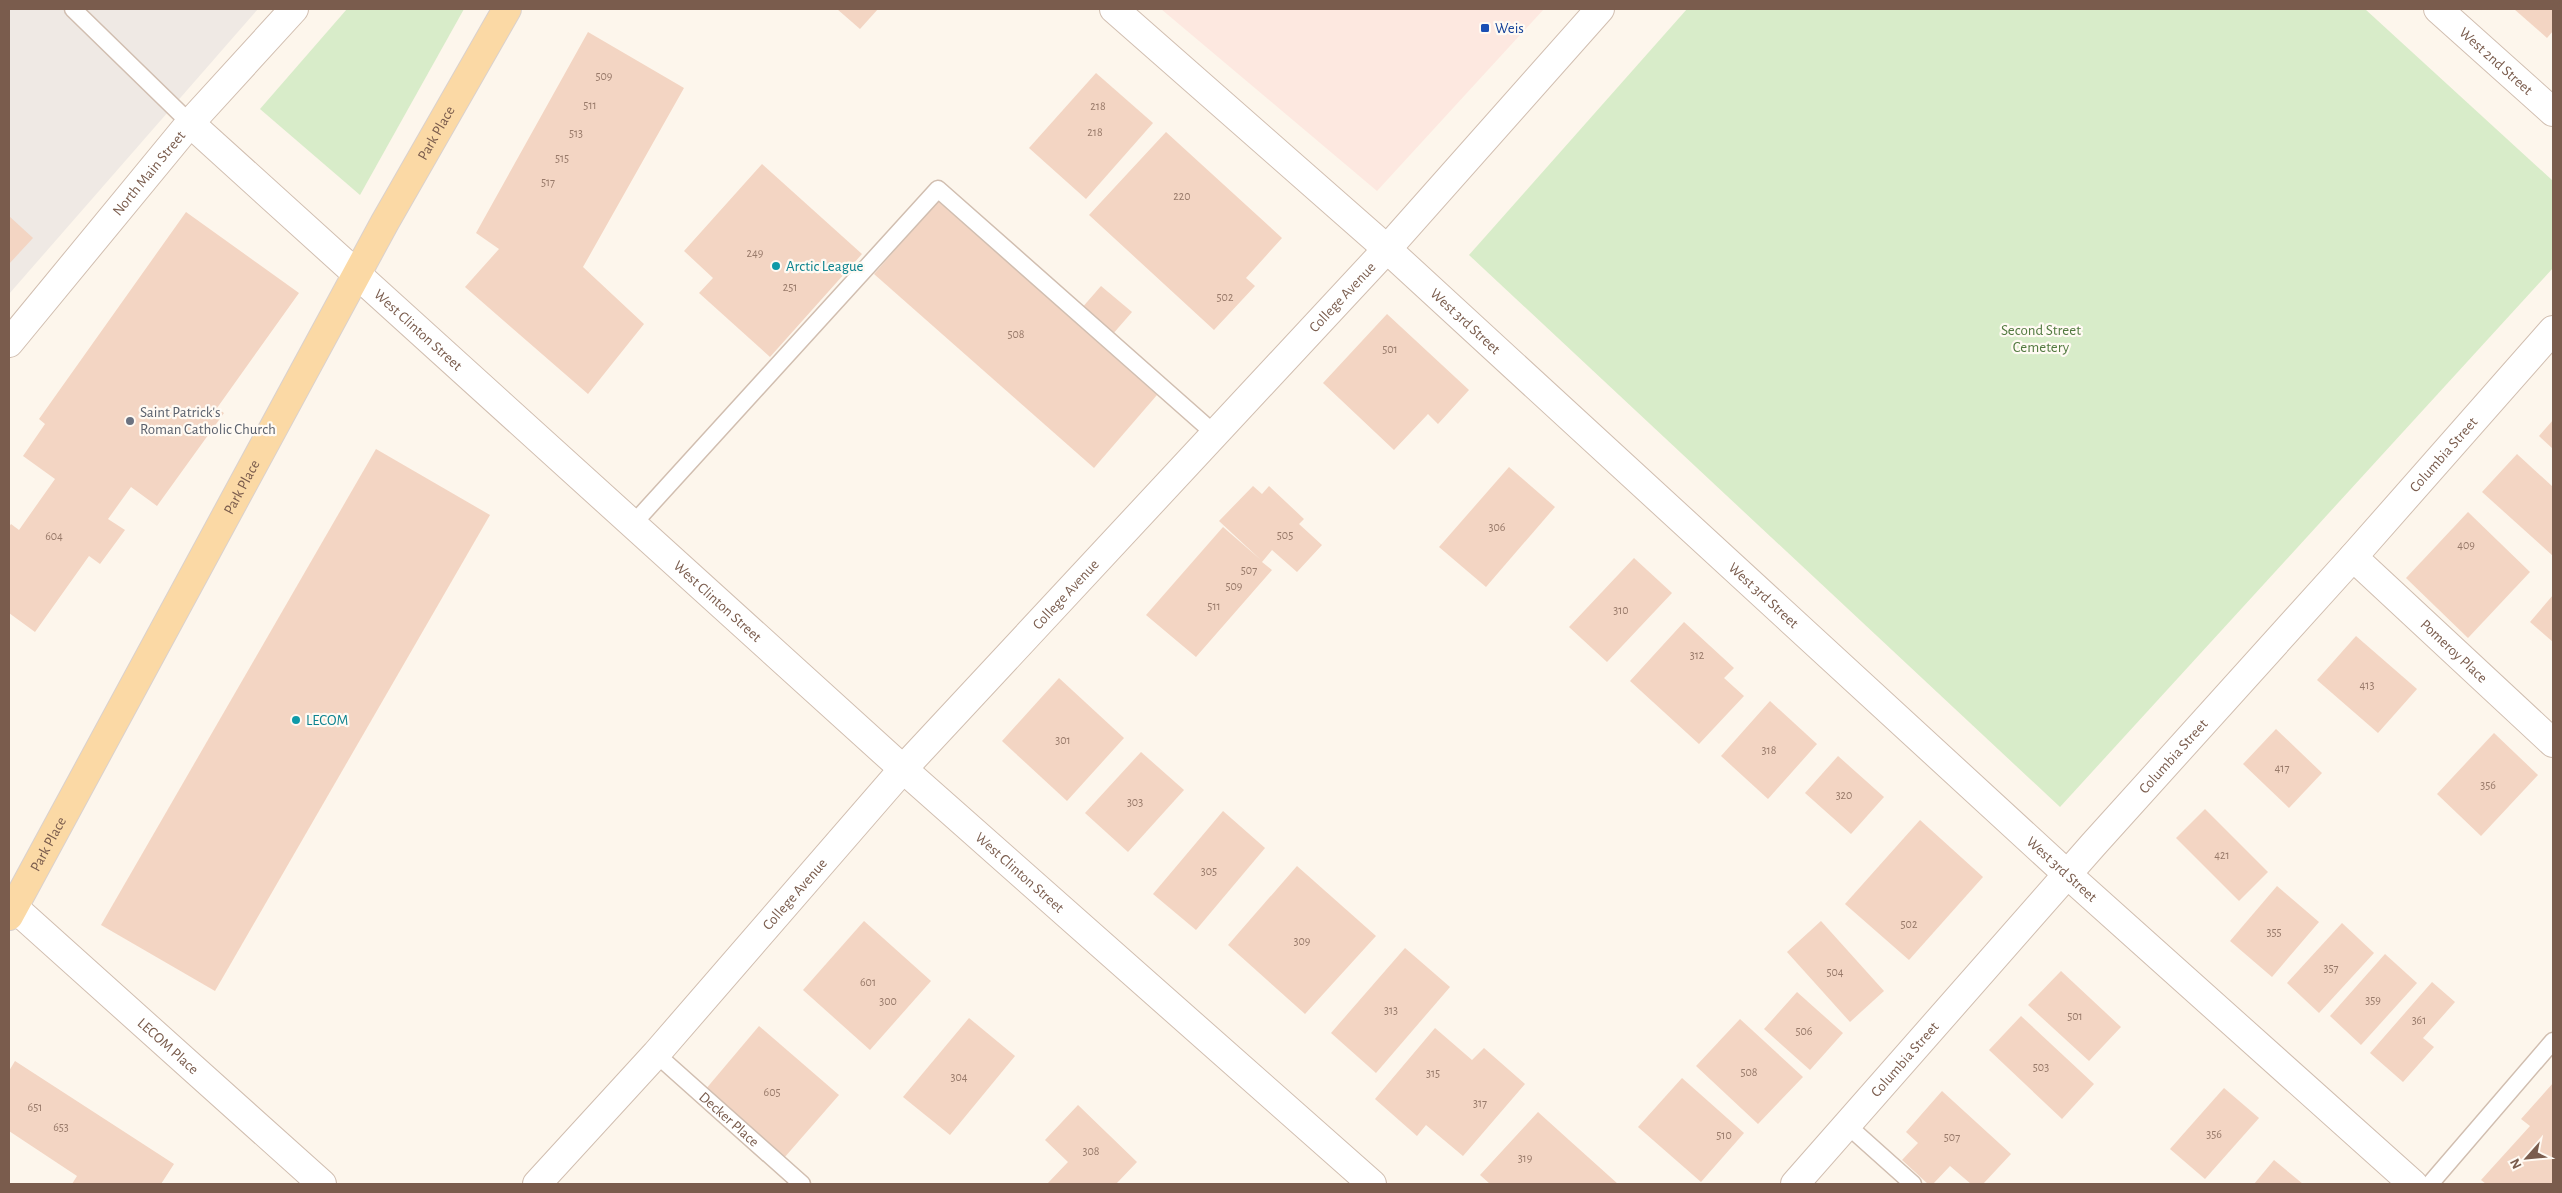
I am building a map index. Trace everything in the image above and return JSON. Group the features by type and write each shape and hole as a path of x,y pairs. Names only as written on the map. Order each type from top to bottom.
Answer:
{"main road":[{"name":"Park Place","path":"10,909 358,275 385,222 507,9"}],"street":[{"name":"North Main Street","path":"9,343 190,123 294,9"},
{"name":"West 3rd Street","path":"1114,9 1387,249 2067,874 2413,1184"},
{"name":"College Avenue","path":"537,1184 656,1054 903,769 1387,249 1600,9"},
{"name":"West 2nd Street","path":"2438,9 2553,112"},
{"name":"West Clinton Street","path":"190,123 903,769 1372,1184"},
{"name":"Columbia Street","path":"1795,1184 2067,874 2353,557 2553,330"},
{"name":"Pomeroy Place","path":"2353,557 2553,744"},
{"name":"LECOM Place","path":"10,909 322,1184"}],"lane":[{"name":"West Clinton Street","path":"73,9 190,123"},
{"path":"633,524 938,189 1215,434"},
{"path":"2430,1184 2553,1041"},
{"name":"Decker Place","path":"656,1054 802,1184"},
{"path":"1847,1126 1913,1184"}],"shaded area":[{"path":"9,9 258,9 9,294"},
{"path":"1161,9 1544,9 1377,191"}],"green space":[{"path":"347,9 464,9 360,195 260,109"},
{"name":"Second Street Cemetery","path":"1687,9 2365,9 2553,181 2553,268 2060,807 1469,255"}],"building":[{"path":"837,9 878,9 860,29"},
{"path":"2514,9 2553,9 2553,31 2547,38"},
{"path":"588,32 684,88 583,267 644,324 588,394 465,287 499,249 476,233"},
{"path":"1096,73 1153,123 1086,199 1029,148"},
{"path":"1166,132 1282,238 1246,278 1255,286 1214,330 1089,215"},
{"name":"Arctic League","path":"762,164 862,254 770,357 699,293 713,278 684,251"},
{"path":"938,201 1157,395 1094,468 874,274"},
{"name":"Saint Patrick's Roman Catholic Church","path":"186,212 299,293 217,408 224,413 157,506 131,487 108,519 125,530 100,564 89,556 35,632 9,613 9,527 11,524 19,530 55,479 23,456 45,424 39,419"},
{"path":"9,216 33,238 9,264"},
{"path":"1101,286 1132,312 1112,335 1081,309"},
{"path":"1387,314 1469,390 1438,424 1428,414 1394,450 1323,383"},
{"path":"2553,420 2553,449 2539,436"},
{"name":"LECOM","path":"376,449 490,515 215,991 101,925"},
{"path":"2517,454 2553,487 2553,556 2482,492"},
{"path":"1509,467 1555,507 1486,587 1439,547"},
{"path":"1253,486 1262,494 1269,486 1304,519 1299,524 1322,545 1297,572 1272,550 1262,562 1272,570 1196,657 1146,615 1223,527 1261,560 1219,521"},
{"path":"2468,512 2530,572 2468,638 2406,578"},
{"path":"1634,558 1672,593 1607,662 1569,627"},
{"path":"2553,595 2553,642 2530,622"},
{"path":"1684,622 1734,668 1724,678 1744,696 1699,744 1630,681"},
{"path":"2356,636 2417,689 2378,733 2317,680"},
{"path":"1059,678 1124,738 1067,801 1002,741"},
{"path":"1770,701 1817,744 1768,799 1721,756"},
{"path":"2276,729 2322,773 2289,808 2243,764"},
{"path":"2494,733 2538,775 2481,836 2437,794"},
{"path":"1141,752 1184,790 1128,852 1085,813"},
{"path":"1838,756 1884,797 1851,834 1805,793"},
{"path":"2205,809 2268,872 2239,901 2176,838"},
{"path":"1223,811 1265,848 1196,930 1153,894"},
{"path":"1920,820 1983,877 1909,960 1845,904"},
{"path":"1297,866 1376,936 1305,1014 1228,945"},
{"path":"2277,886 2319,922 2272,977 2230,941"},
{"path":"864,921 931,981 870,1050 803,990"},
{"path":"1821,921 1884,991 1850,1022 1787,952"},
{"path":"2342,923 2374,953 2319,1013 2287,983"},
{"path":"1405,948 1450,987 1376,1073 1331,1033"},
{"path":"2385,954 2417,983 2361,1045 2330,1016"},
{"path":"2061,971 2121,1027 2089,1061 2028,1005"},
{"path":"2432,982 2455,1002 2423,1038 2434,1047 2403,1082 2370,1053"},
{"path":"1797,992 1843,1033 1810,1070 1764,1029"},
{"path":"2021,1016 2094,1084 2062,1119 1989,1050"},
{"path":"969,1018 1015,1056 950,1135 903,1097"},
{"path":"1740,1019 1803,1077 1758,1124 1696,1066"},
{"path":"759,1026 839,1095 784,1158 705,1090"},
{"path":"1435,1028 1472,1060 1484,1048 1525,1084 1463,1156 1426,1125 1417,1136 1375,1099"},
{"path":"15,1061 174,1164 161,1184 72,1184 77,1176 9,1131 9,1071"},
{"path":"1682,1078 1744,1133 1701,1182 1638,1127"},
{"path":"2553,1083 2553,1184 2486,1184 2481,1180 2530,1126 2521,1119"},
{"path":"2224,1088 2259,1118 2205,1179 2170,1149"},
{"path":"1942,1091 2011,1154 1983,1184 1971,1184 1950,1166 1933,1184 1928,1184 1902,1160 1918,1143 1906,1132"},
{"path":"1078,1105 1137,1162 1116,1184 1047,1184 1068,1162 1045,1140"},
{"path":"1538,1112 1618,1184 1490,1184 1480,1175"},
{"path":"2274,1160 2303,1184 2254,1184"}],"place":[{"name":"Weis","path":"1485,28"},
{"name":"Arctic League","path":"776,266"},
{"name":"Saint Patrick's Roman Catholic Church","path":"130,421"},
{"name":"LECOM","path":"296,720"}]}
